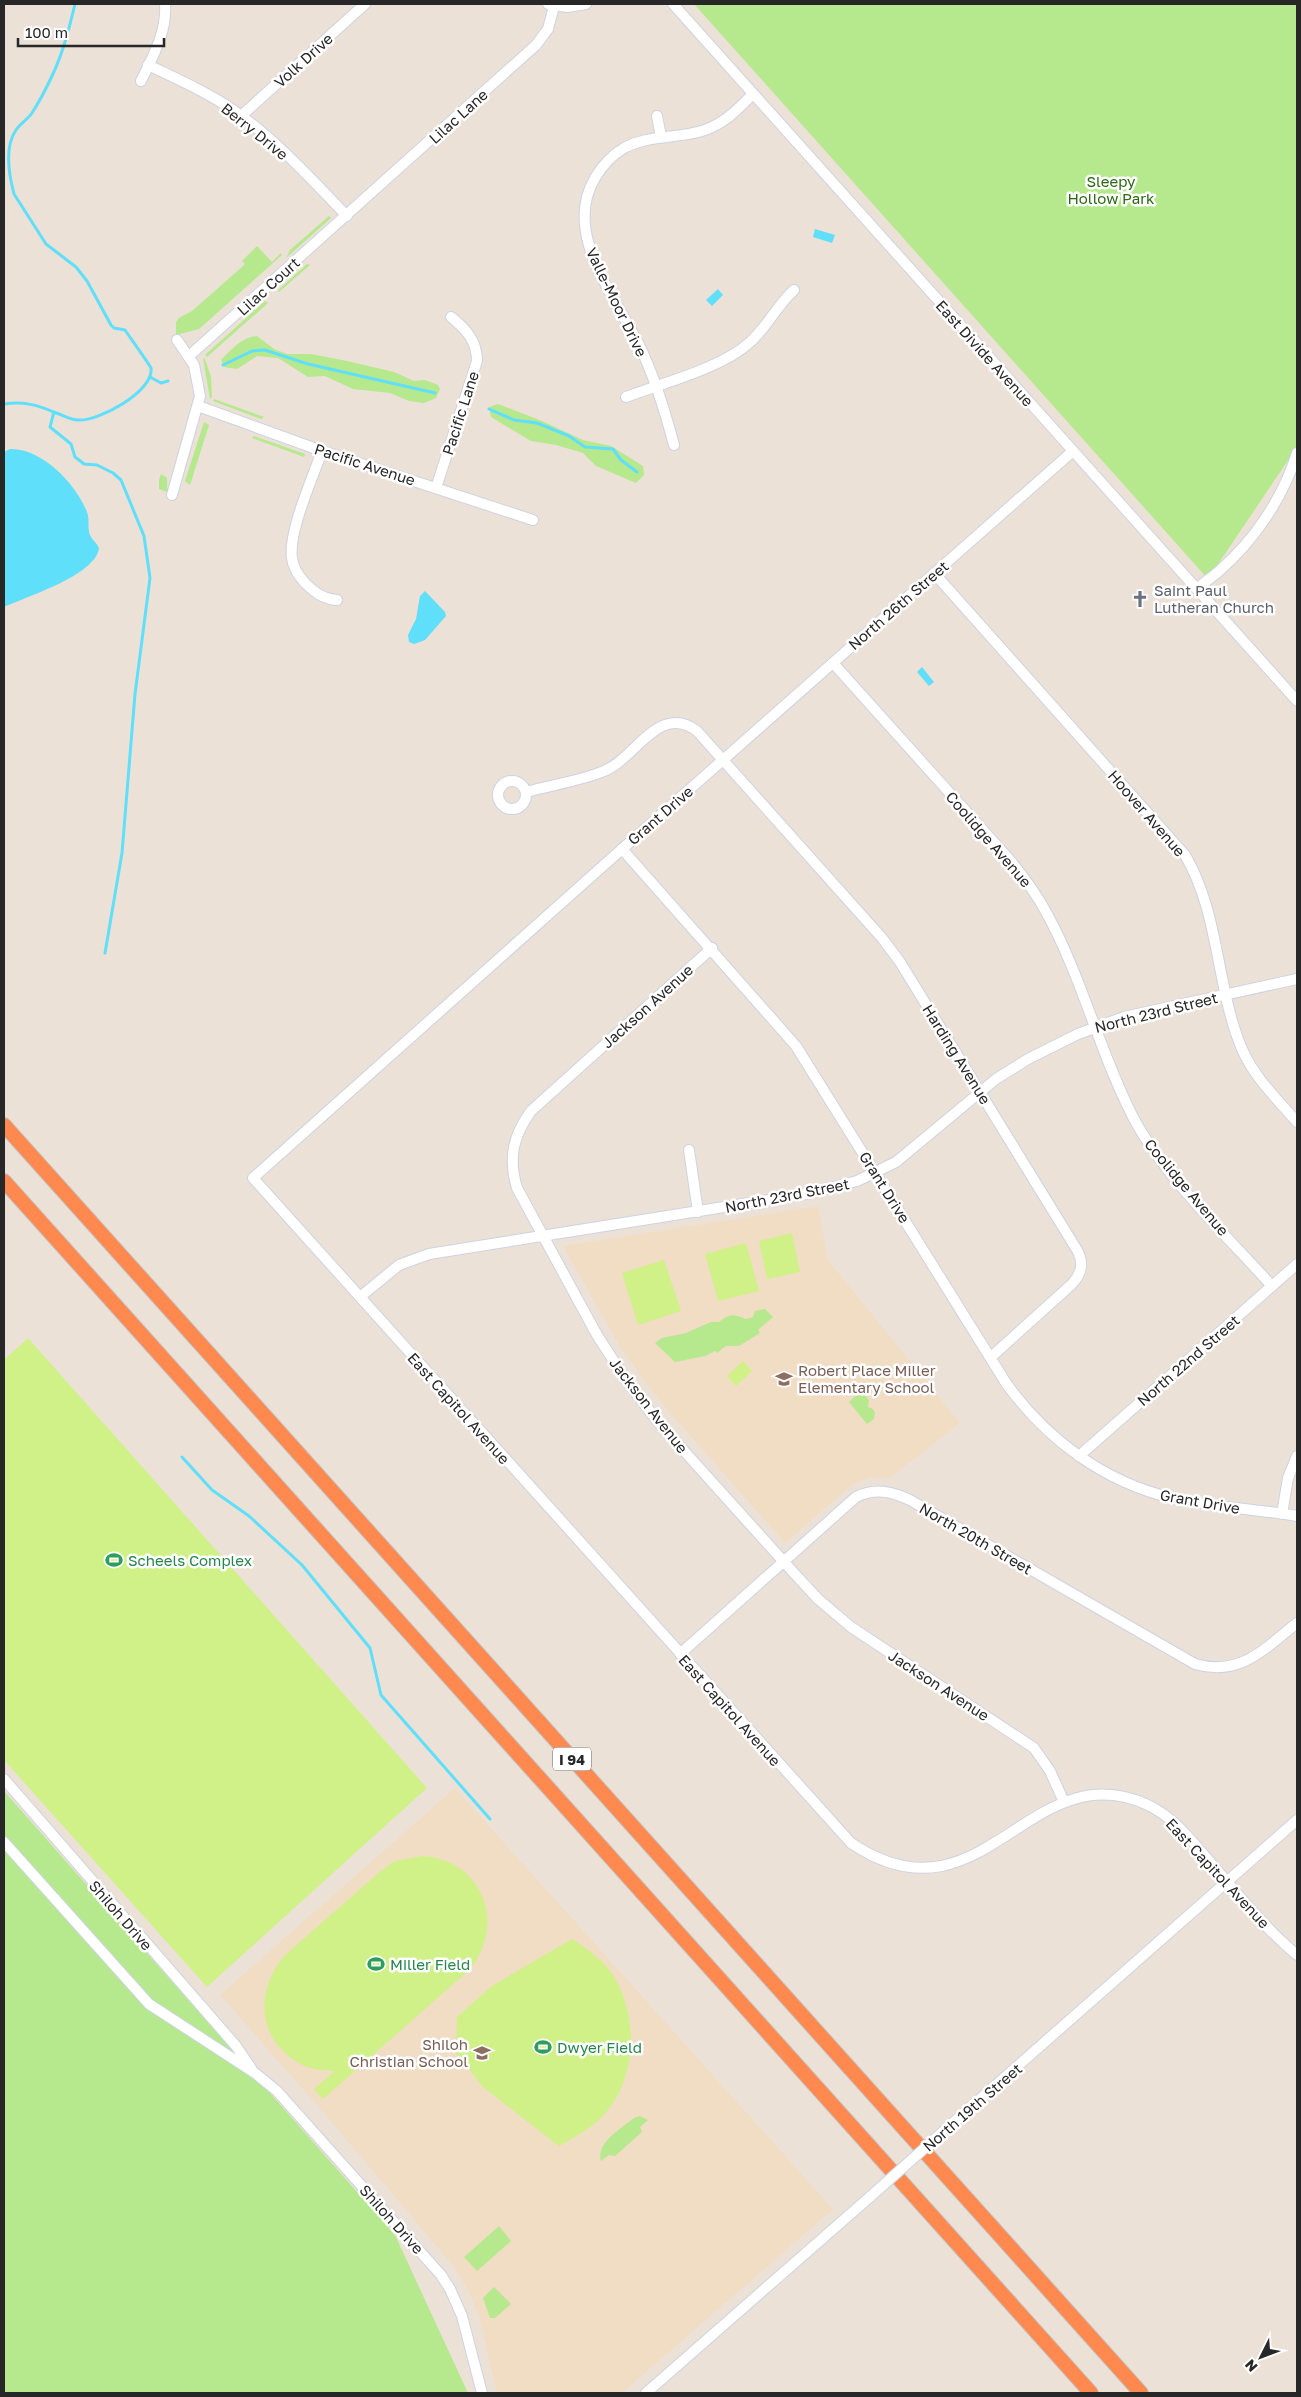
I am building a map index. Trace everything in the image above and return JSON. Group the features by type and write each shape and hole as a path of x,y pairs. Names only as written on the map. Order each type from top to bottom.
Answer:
{"highway":[{"name":"I 94","path":"4,1125 1141,2393"},
{"name":"I 94","path":"4,1181 1091,2393"}],"street":[{"path":"141,81 164,29 165,4"},
{"name":"Volk Drive","path":"241,116 365,4"},
{"path":"551,5 571,7 586,4"},
{"name":"East Divide Avenue","path":"673,4 1297,701"},
{"name":"Lilac Lane","path":"347,216 538,43 548,29 551,5"},
{"name":"Berry Drive","path":"148,66 204,93 241,116 276,146 347,216"},
{"name":"Valle-Moor Drive","path":"674,445 656,386 639,345 590,249 584,220 589,190 604,165 617,153 632,144 714,127 753,94"},
{"path":"657,116 661,137"},
{"name":"Lilac Court","path":"189,356 347,216"},
{"path":"626,397 720,362 740,351 755,338 782,301 794,290"},
{"name":"Pacific Lane","path":"436,488 476,361 474,342 468,332 451,317"},
{"path":"172,495 200,396 198,376 189,356 177,340"},
{"name":"Pacific Avenue","path":"198,406 322,451 533,520"},
{"path":"322,451 293,536 291,552 295,568 311,589 324,597 337,600"},
{"name":"North 26th Street","path":"722,760 1073,451"},
{"path":"1197,589 1218,572 1263,521 1290,475 1297,453"},
{"name":"Hoover Avenue","path":"934,573 1182,851 1201,890 1238,1040 1248,1062 1268,1089 1297,1122"},
{"name":"Coolidge Avenue","path":"833,663 1009,859 1035,892 1055,929 1126,1101 1156,1152 1180,1184 1272,1286"},
{"name":"Harding Avenue","path":"526,792 605,771 617,764 655,730 669,723 677,722 691,727 892,951 980,1091 1077,1250 1082,1262 1080,1274 1072,1284 990,1357"},
{"name":"Grant Drive","path":"722,760 622,849 712,948 796,1046 1014,1394 1033,1417 1079,1456 1125,1481 1170,1497 1297,1516"},
{"name":"East Capitol Avenue","path":"622,849 253,1178 842,1835 862,1850 884,1861 924,1868 958,1863 982,1851 1040,1813 1064,1802 1088,1796 1108,1795 1128,1798 1149,1806 1168,1817 1180,1828 1262,1922 1297,1954"},
{"name":"Jackson Avenue","path":"712,948 531,1111 523,1121 513,1144 512,1166 517,1188 597,1335 626,1380 658,1422 818,1599 851,1627 1034,1748 1050,1770 1064,1802"},
{"name":"North 23rd Street","path":"360,1297 391,1271 419,1257 826,1190 876,1173 913,1149 980,1091 1036,1054 1095,1027 1124,1017 1297,979"},
{"path":"689,1150 698,1212"},
{"name":"North 22nd Street","path":"1079,1456 1297,1264"},
{"path":"1282,1514 1288,1478 1297,1456"},
{"name":"North 20th Street","path":"680,1654 856,1497 865,1492 881,1490 910,1500 1194,1664 1215,1668 1244,1662 1254,1658 1297,1623"},
{"name":"Shiloh Drive","path":"4,1781 236,2046 255,2073"},
{"name":"North 19th Street","path":"646,2393 1297,1820"},
{"name":"Shiloh Drive","path":"4,1842 150,2004 255,2073 284,2098 440,2276 457,2302 482,2393"}],"shaded area":[{"name":"Robert Place Miller Elementary School","path":"818,1206 828,1260 960,1423 890,1478 869,1477 853,1484 785,1543 658,1399 620,1347 563,1246"},
{"name":"Shiloh Christian School","path":"455,1788 833,2209 622,2393 497,2393 479,2317 470,2294 455,2268 322,2111 220,1995"}],"green space":[{"name":"Sleepy Hollow Park","path":"694,4 1297,4 1297,447 1208,579"},
{"path":"329,216 331,218 286,258 290,250"},
{"path":"257,246 272,262 281,253 282,255 199,329 176,335 176,322 179,318 192,311 243,266 245,264 242,261"},
{"path":"307,264 310,265 279,292 278,290"},
{"path":"265,301 268,303 207,357 205,355"},
{"path":"257,336 274,349 287,354 311,354 347,361 394,372 414,381 425,380 438,385 440,389 436,398 424,403 409,401 390,393 353,389 325,376 308,377 278,358 257,356 237,369 224,367 221,360 233,348 246,339"},
{"path":"203,358 211,377 212,397 210,399"},
{"path":"214,399 264,417 261,419 213,401"},
{"path":"498,404 542,421 583,440 611,446 643,466 644,475 636,483 596,466 583,453 556,445 531,441 491,417 489,407"},
{"path":"204,422 209,425 190,485 185,481"},
{"path":"254,436 305,454 304,457 252,438"},
{"path":"161,474 167,478 167,487 170,493 159,489"},
{"path":"792,1233 800,1272 767,1279 759,1241"},
{"path":"746,1243 759,1291 718,1301 705,1254"},
{"path":"664,1260 681,1311 638,1325 622,1273"},
{"path":"765,1309 773,1317 758,1330 760,1333 739,1346 726,1346 717,1353 715,1351 705,1356 675,1362 655,1343 662,1338 686,1333 711,1322 719,1322 729,1316 735,1315 746,1319 753,1317 755,1311"},
{"name":"Scheels Complex","path":"28,1338 427,1788 207,1987 4,1760 4,1360"},
{"path":"743,1361 752,1371 736,1386 727,1376"},
{"path":"861,1391 869,1400 868,1407 873,1409 875,1413 874,1419 867,1424 849,1402"},
{"path":"4,1791 395,2235 468,2393 4,2393"},
{"path":"422,1856 443,1860 461,1869 474,1882 483,1898 487,1916 486,1934 480,1953 468,1971 323,2099 314,2089 335,2071 305,2066 286,2054 276,2042 268,2029 265,2014 268,1984 275,1969 285,1955 382,1870 395,1861"},
{"name":"Dwyer Field","path":"572,1939 595,1956 614,1977 628,2011 631,2048 623,2084 603,2116 593,2125 559,2146 483,2087 456,2053 457,2017 492,1986"},
{"path":"640,2116 648,2120 640,2127 642,2132 615,2156 609,2155 601,2161 600,2154 602,2148 611,2136 634,2118"},
{"path":"499,2226 511,2241 477,2271 464,2257"},
{"path":"494,2287 511,2304 495,2318 490,2318 483,2298"}],"water":[{"path":"815,229 835,235 832,243 813,237"},
{"path":"718,289 723,295 712,306 706,300"},
{"path":"10,449 34,454 46,461 66,479 82,501 88,515 90,535 99,548 95,558 73,576 59,584 4,607 4,452"},
{"path":"425,591 445,612 446,616 425,640 414,644 409,642 408,635 416,619 420,596"},
{"path":"922,667 934,682 929,686 917,672"}],"waterway":[{"path":"4,404 30,404 72,419 87,419 123,404 144,387 150,377 150,366 125,330 114,328 111,325 87,281 76,267 46,244 14,194 9,161 12,137 32,113 50,81 63,50 75,4"},
{"path":"223,365 252,351 265,350 308,364 435,393"},
{"path":"150,377 161,383 168,381"},
{"path":"489,409 514,420 537,423 569,436 585,447 613,449 621,460 637,472"},
{"path":"54,412 50,427 71,444 75,457 84,464 97,465 113,473 121,480 144,536 150,578 135,694 122,853 105,953"},
{"path":"182,1457 212,1490 249,1516 302,1565 370,1648 381,1695 490,1819"}],"place":[{"name":"Saint Paul Lutheran Church","path":"1140,599"},
{"name":"Robert Place Miller Elementary School","path":"784,1379"},
{"name":"Scheels Complex","path":"114,1560"},
{"name":"Miller Field","path":"376,1964"},
{"name":"Dwyer Field","path":"543,2047"},
{"name":"Shiloh Christian School","path":"482,2053"}]}
